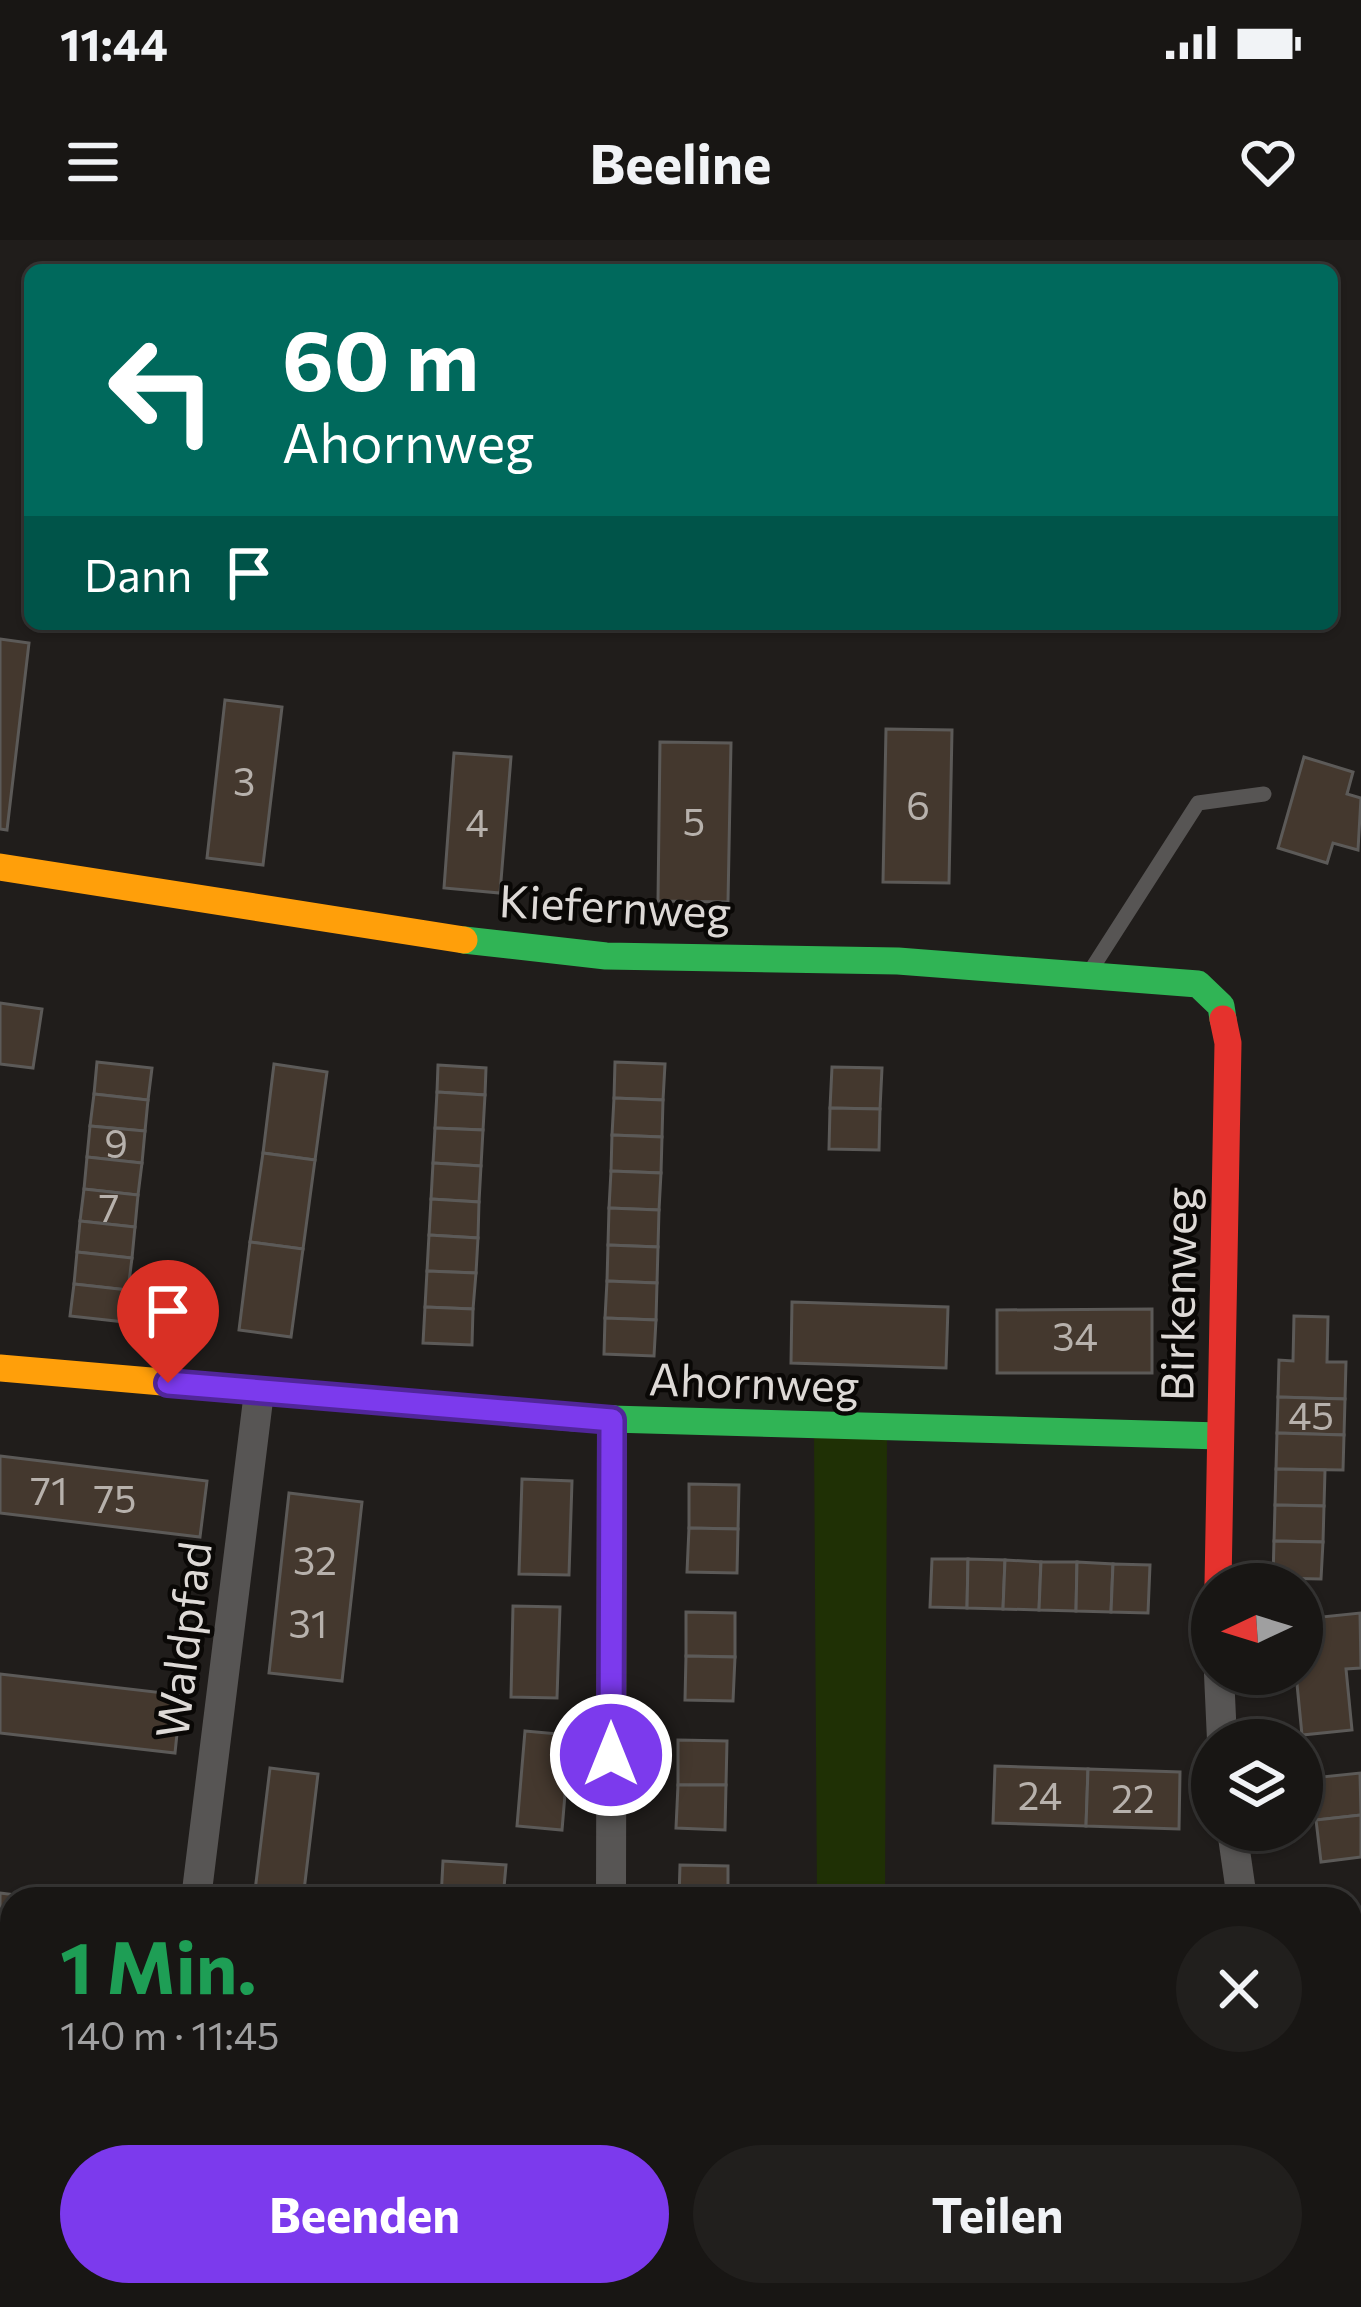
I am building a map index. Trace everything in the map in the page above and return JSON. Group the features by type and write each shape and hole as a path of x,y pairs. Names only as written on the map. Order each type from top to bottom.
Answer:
{"street":[{"name":"Kiefernweg","path":"0,867 370,929 606,956 898,961 1198,984 1221,1006"},
{"name":"Birkenweg","path":"1217,1563 1228,1043 1221,1006"},
{"name":"Ahornweg","path":"0,1368 612,1420 1220,1436"},
{"name":"Waldpfad","path":"197,1887 259,1392"},
{"path":"611,1887 612,1420"},
{"path":"1235,1851 1240,1887"}],"lane":[{"path":"1088,976 1198,802 1264,794"}],"green space":[{"path":"814,1427 887,1430 885,1887 817,1887"}],"building":[{"path":"0,639 29,643 7,830 0,829"},
{"path":"225,700 282,707 263,865 207,858"},
{"path":"886,729 952,730 949,883 883,882"},
{"path":"660,742 731,743 728,902 658,901"},
{"path":"454,753 511,757 500,893 444,888"},
{"path":"1304,757 1353,772 1347,794 1361,798 1358,850 1333,843 1327,863 1278,848"},
{"path":"0,1003 42,1009 33,1068 0,1064"},
{"path":"97,1062 152,1068 148,1100 94,1094"},
{"path":"615,1062 665,1064 663,1100 614,1098"},
{"path":"274,1064 327,1072 315,1160 263,1153"},
{"path":"438,1065 486,1068 485,1095 437,1092"},
{"path":"832,1067 882,1068 880,1109 830,1108"},
{"path":"437,1092 485,1095 483,1130 435,1128"},
{"path":"94,1094 148,1100 145,1131 90,1126"},
{"path":"614,1098 663,1100 662,1137 612,1135"},
{"path":"830,1108 880,1109 879,1150 829,1149"},
{"path":"90,1126 145,1131 142,1163 87,1157"},
{"path":"435,1128 483,1130 481,1166 433,1163"},
{"path":"612,1135 662,1137 661,1173 611,1171"},
{"path":"263,1153 315,1160 303,1249 250,1242"},
{"path":"87,1157 142,1163 138,1195 84,1189"},
{"path":"433,1163 481,1166 479,1202 431,1199"},
{"path":"611,1171 661,1173 659,1210 609,1208"},
{"path":"84,1189 138,1195 135,1227 80,1221"},
{"path":"431,1199 479,1202 478,1238 429,1235"},
{"path":"609,1208 659,1210 658,1247 608,1245"},
{"path":"80,1221 135,1227 132,1258 77,1252"},
{"path":"429,1235 478,1238 476,1273 427,1271"},
{"path":"250,1242 303,1249 291,1337 239,1330"},
{"path":"608,1245 658,1247 657,1283 607,1281"},
{"path":"77,1252 132,1258 128,1290 74,1284"},
{"path":"427,1271 476,1273 473,1309 425,1307"},
{"path":"607,1281 657,1283 656,1320 605,1318"},
{"path":"74,1284 128,1290 125,1322 70,1316"},
{"path":"792,1302 948,1307 946,1368 791,1363"},
{"path":"425,1307 473,1309 472,1345 423,1343"},
{"path":"1152,1309 1152,1373 997,1373 997,1310"},
{"path":"1294,1316 1328,1317 1327,1362 1346,1362 1345,1399 1278,1397 1279,1360 1293,1361"},
{"path":"605,1318 656,1320 654,1356 604,1354"},
{"path":"1278,1397 1345,1399 1344,1435 1277,1433"},
{"path":"1277,1433 1344,1435 1343,1470 1276,1469"},
{"path":"0,1456 207,1481 200,1537 0,1513"},
{"path":"1276,1469 1325,1470 1324,1506 1275,1505"},
{"path":"522,1479 572,1481 569,1575 519,1574"},
{"path":"689,1484 739,1485 738,1529 689,1528"},
{"path":"289,1493 362,1502 342,1681 269,1673"},
{"path":"1275,1505 1324,1506 1323,1542 1274,1541"},
{"path":"689,1528 738,1529 737,1573 687,1572"},
{"path":"1274,1541 1323,1542 1322,1563 1273,1563"},
{"path":"932,1559 968,1559 967,1608 930,1607"},
{"path":"968,1559 1005,1560 1003,1609 967,1608"},
{"path":"1005,1560 1041,1562 1039,1610 1003,1609"},
{"path":"1041,1562 1077,1562 1076,1611 1039,1610"},
{"path":"1077,1562 1113,1564 1111,1612 1076,1611"},
{"path":"1113,1564 1150,1565 1148,1613 1111,1612"},
{"path":"513,1606 560,1607 557,1698 511,1697"},
{"path":"686,1612 735,1613 735,1657 686,1656"},
{"path":"1360,1613 1361,1668 1346,1669 1352,1730 1323,1733 1323,1719 1300,1719 1298,1695 1323,1695 1323,1617"},
{"path":"686,1656 735,1657 733,1701 685,1700"},
{"path":"0,1674 181,1695 175,1753 0,1733"},
{"path":"525,1731 570,1735 562,1830 517,1826"},
{"path":"678,1740 727,1741 726,1785 678,1785"},
{"path":"995,1766 1088,1769 1086,1826 993,1823"},
{"path":"270,1768 318,1774 304,1887 255,1887"},
{"path":"1088,1769 1180,1772 1179,1829 1086,1826"},
{"path":"1360,1773 1361,1815 1323,1819 1323,1777"},
{"path":"678,1785 726,1785 725,1830 676,1828"},
{"path":"1361,1815 1361,1857 1321,1862 1323,1819"},
{"path":"443,1861 506,1865 504,1887 442,1887"},
{"path":"680,1865 728,1866 728,1887 679,1887"}],"traffic: fast":[{"path":"464,940 606,956 898,961 1198,984 1221,1006 1223,1019"},
{"path":"370,1400 575,1418 1220,1436"}],"traffic: slow":[{"path":"0,867 464,940"},
{"path":"0,1368 370,1400"}],"traffic: jam":[{"path":"1218,1563 1228,1043 1223,1019"}],"route":[{"path":"168,1383 612,1420 611,1755"}]}
